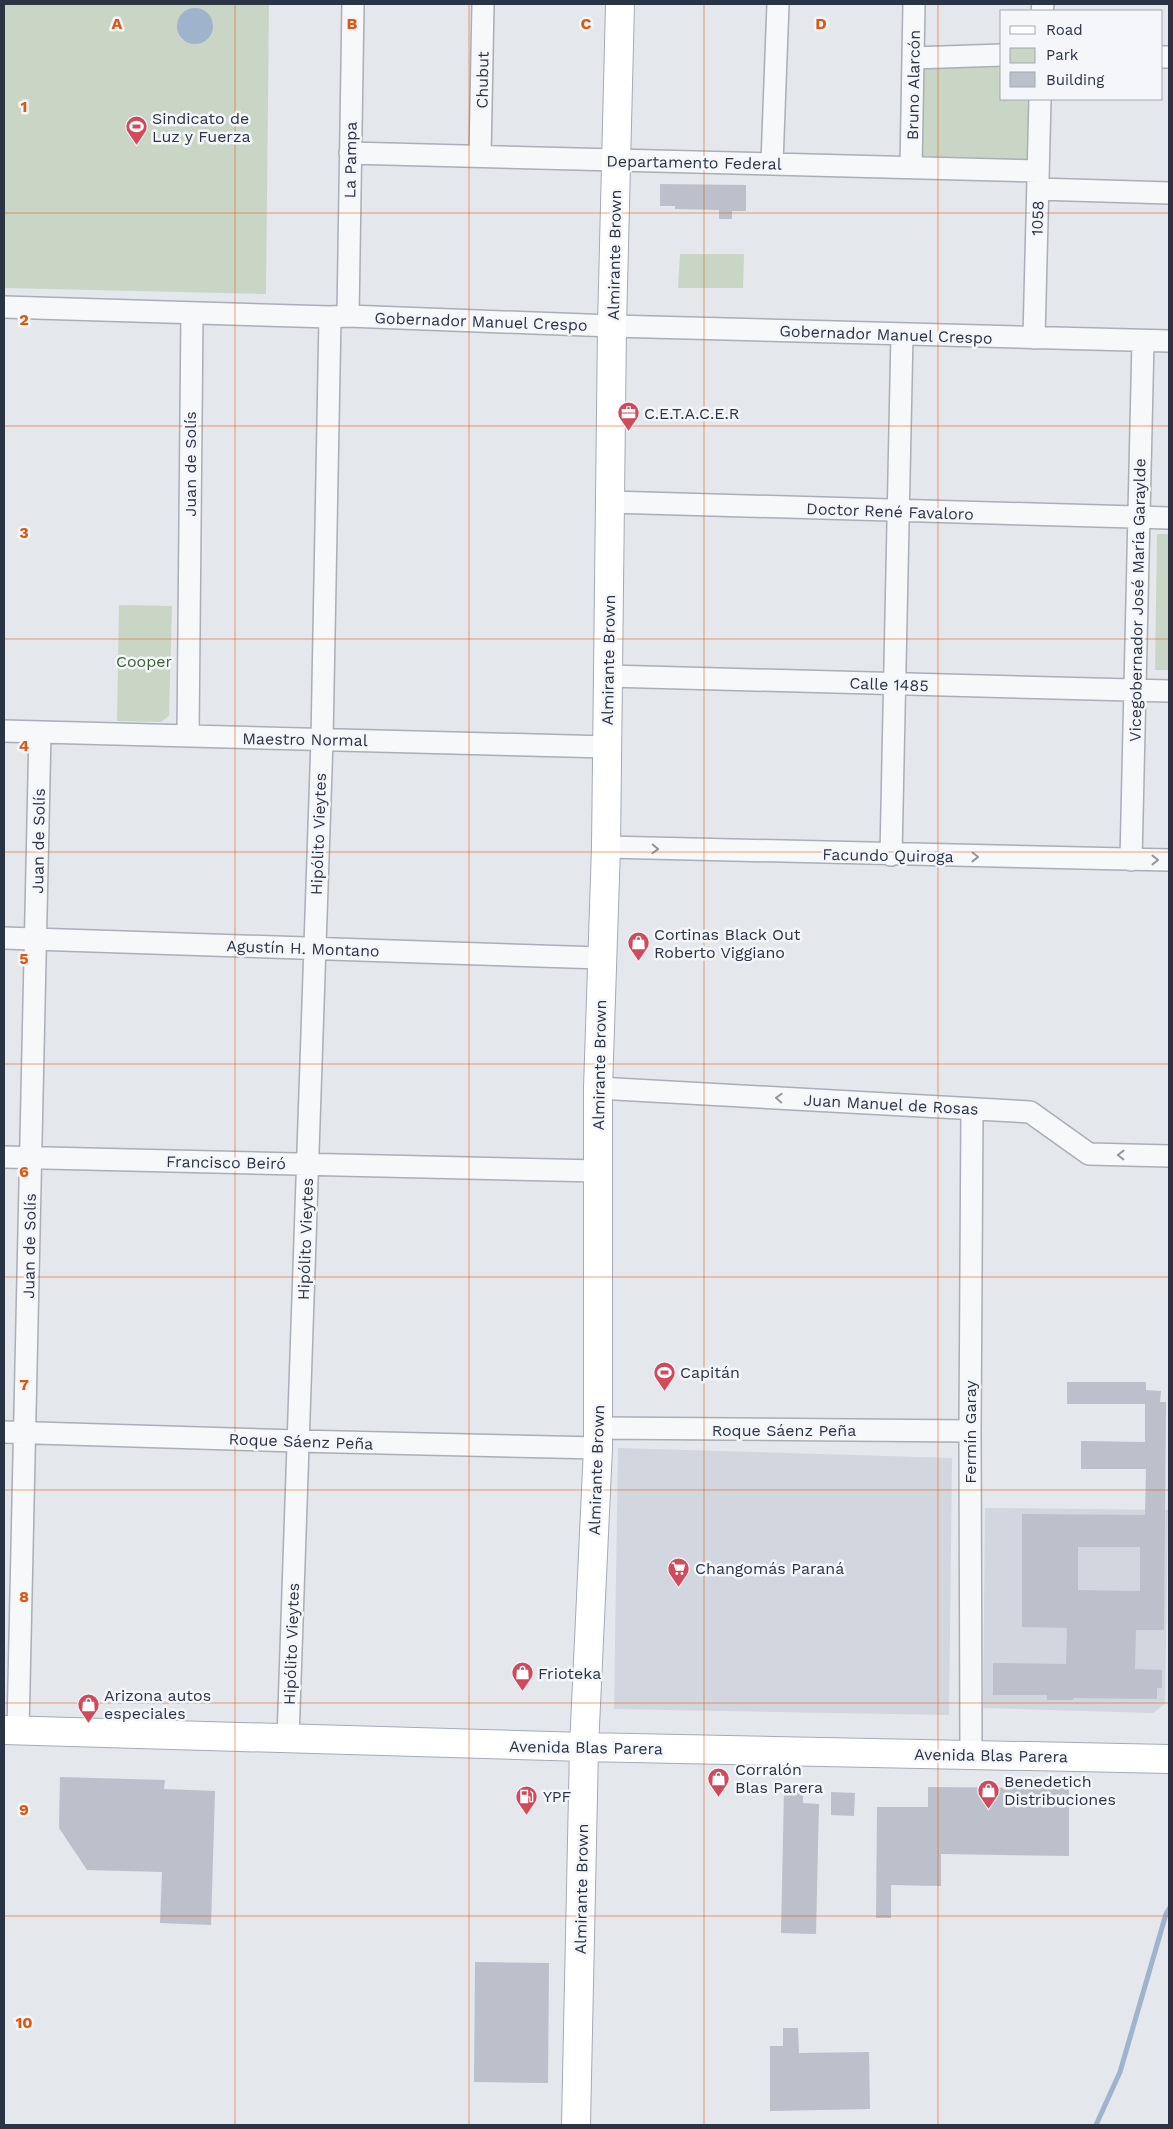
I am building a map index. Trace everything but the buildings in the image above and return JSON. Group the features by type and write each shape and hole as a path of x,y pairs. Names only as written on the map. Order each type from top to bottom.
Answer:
{"main road":[{"name":"Almirante Brown","path":"576,2125 584,1747 598,1438 598,1088 606,847 612,326 620,4"},
{"name":"Avenida Blas Parera","path":"11,1730 584,1747 1169,1759"}],"street":[{"name":"La Pampa","path":"322,740 339,316 350,153 353,4"},
{"name":"Chubut","path":"480,156 483,4"},
{"path":"772,163 778,4"},
{"name":"Bruno Alarcón","path":"911,167 914,4"},
{"path":"913,58 1000,55"},
{"name":"1058","path":"1034,338 1040,100"},
{"name":"Departamento Federal","path":"350,153 911,167 1169,193"},
{"name":"Gobernador Manuel Crespo","path":"4,307 1169,341"},
{"name":"Juan de Solís","path":"188,736 192,313"},
{"path":"892,855 902,334"},
{"name":"Vicegobernador José María Garaylde","path":"1131,860 1143,341"},
{"name":"Doctor René Favaloro","path":"610,502 1169,518"},
{"name":"Calle 1485","path":"608,676 1169,691"},
{"name":"Maestro Normal","path":"4,731 607,747"},
{"name":"Juan de Solís","path":"11,1730 25,1432 40,732"},
{"name":"Hipólito Vieytes","path":"288,1739 322,740"},
{"name":"Facundo Quiroga","path":"606,847 1169,860"},
{"name":"Agustín H. Montano","path":"4,938 601,958"},
{"name":"Juan Manuel de Rosas","path":"598,1088 1030,1112 1089,1154 1169,1156"},
{"name":"Fermín Garay","path":"971,1754 970,1431 972,1109"},
{"name":"Francisco Beiró","path":"4,1157 598,1171"},
{"name":"Roque Sáenz Peña","path":"4,1432 298,1441 970,1431"}],"shaded area":[{"name":"Changomás Paraná","path":"618,1448 952,1458 949,1715 614,1709"},
{"path":"985,1508 1168,1510 1165,1704 1153,1713 983,1708"}],"green space":[{"name":"Sindicato de Luz y Fuerza","path":"4,4 269,4 266,294 4,288"},
{"path":"1000,55 1000,100 1040,100 1038,171 911,167 913,58"},
{"path":"680,254 744,254 743,288 678,288"},
{"path":"1157,534 1169,534 1169,670 1155,670"},
{"name":"Cooper","path":"119,605 172,606 169,716 161,722 117,721"}],"water":[{"path":"195,8 202,9 208,13 212,19 212,33 208,39 202,43 195,44 188,43 182,39 178,33 177,26 178,19 182,13 188,9"}],"waterway":[{"path":"1096,2125 1120,2072 1169,1909"}],"place":[{"name":"Sindicato de Luz y Fuerza","path":"136,146"},
{"name":"C.E.T.A.C.E.R","path":"628,432"},
{"name":"Cortinas Black Out Roberto Viggiano","path":"638,962"},
{"name":"Capitán","path":"664,1391"},
{"name":"Changomás Paraná","path":"679,1587"},
{"name":"Frioteka","path":"522,1692"},
{"name":"Arizona autos especiales","path":"88,1723"},
{"name":"Corralón Blas Parera","path":"719,1797"},
{"name":"Benedetich Distribuciones","path":"988,1809"},
{"name":"YPF","path":"527,1815"}]}
